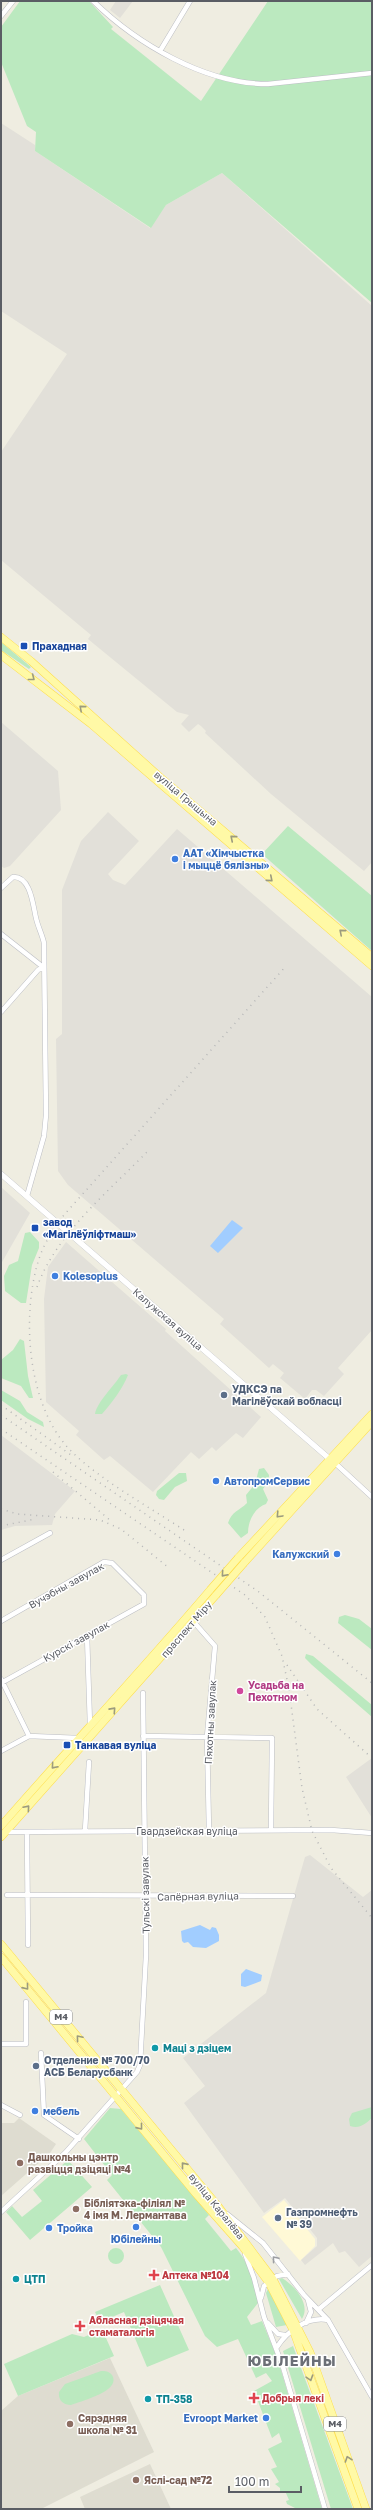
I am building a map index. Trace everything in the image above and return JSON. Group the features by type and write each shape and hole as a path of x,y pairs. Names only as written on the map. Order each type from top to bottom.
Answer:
{"main road":[{"name":"вуліца Грышына","path":"1,637 31,660 160,777 372,957"},
{"name":"вуліца Грышына","path":"1,655 91,724 372,966"},
{"name":"праспект Міру","path":"333,1461 372,1414"},
{"name":"праспект Міру","path":"2,1832 78,1738 333,1461 372,1422"},
{"name":"праспект Міру","path":"2,1832 193,1621 213,1593"},
{"name":"вуліца Каралёва","path":"1,1944 218,2206 271,2281 296,2329 366,2509"},
{"name":"вуліца Каралёва","path":"1,1957 196,2194 271,2281"},
{"name":"вуліца Каралёва","path":"296,2329 358,2509"}],"street":[{"path":"1,16 13,1"},
{"path":"94,1 123,29 205,73 254,84 372,72"},
{"path":"160,50 190,1"},
{"path":"1,888 12,876 19,878 24,882 33,899 36,919 44,943 43,967 46,1115 44,1136 27,1196"},
{"path":"1,934 43,967"},
{"path":"1,1012 38,970 43,967"},
{"name":"Калужская вуліца","path":"1,1174 333,1461"},
{"path":"333,1461 372,1497"},
{"path":"1,1560 50,1533"},
{"name":"Вучэбны завулак","path":"1,1621 104,1562 112,1563 144,1595"},
{"name":"Курскі завулак","path":"2,1682 144,1604 144,1595"},
{"name":"Пяхотны завулак","path":"193,1621 215,1646 207,1737 209,1830"},
{"path":"87,1635 90,1725"},
{"path":"2,1682 29,1736"},
{"name":"Тульскі завулак","path":"1,2212 79,2139 140,2066 146,1955 144,1897 143,1693"},
{"path":"1,1751 29,1736 78,1738"},
{"path":"143,1736 272,1738 271,1830"},
{"path":"85,1832 89,1762"},
{"name":"Гвардзейская вуліца","path":"2,1832 331,1830 372,1833"},
{"path":"27,1832 28,1945"},
{"name":"Сапёрная вуліца","path":"7,1895 144,1897 293,1896"},
{"path":"1,2044 26,2044 26,2002"},
{"path":"41,2053 44,2115 79,2139"},
{"path":"1,2105 20,2115"},
{"path":"218,2206 262,2243 304,2295 311,2306 306,2323"},
{"path":"242,2246 261,2301 264,2317 277,2347 325,2509"},
{"path":"319,2309 372,2265"},
{"path":"261,2301 264,2286 271,2281 288,2274"},
{"path":"304,2295 328,2320 372,2397"},
{"path":"264,2317 274,2330 285,2335"},
{"path":"277,2347 285,2335 306,2323 318,2318 328,2320"}],"shaded area":[{"path":"116,1 133,1 120,18 110,10"},
{"path":"1,123 35,145 35,151 150,228 166,205 222,173 372,306 372,862 364,871 271,794 205,733 206,731 201,726 198,724 189,732 181,724 189,715 177,712 94,644 88,639 91,635 1,560 1,452 67,354 1,311"},
{"path":"1,722 58,771 61,810 10,866 4,868 1,866"},
{"path":"108,812 139,841 108,874 113,880 125,885 177,829 372,997 372,1330 338,1368 344,1374 324,1396 316,1390 312,1390 305,1399 280,1378 284,1373 273,1364 269,1368 220,1324 224,1319 68,1185 58,1171 56,1039 62,1034 62,890 81,841"},
{"path":"1,1187 30,1213 1,1264"},
{"path":"66,1242 166,1329 165,1331 261,1417 243,1438 236,1433 216,1451 212,1447 199,1459 191,1452 153,1492 110,1456 104,1460 76,1435 79,1431 46,1402 44,1299 48,1267"},
{"path":"1,1435 75,1491 55,1514 52,1525 15,1526 1,1530"},
{"path":"372,1758 372,1818 346,1777"},
{"path":"310,1855 363,1897 372,1890 372,2256 359,2267 345,2251 339,2253 333,2243 305,2265 301,2260 317,2246 317,2238 285,2198 264,2213 184,2103 205,2086 183,2058 266,1993 305,1857"},
{"name":"Дашкольны цэнтр развіцця дзіцяці №4","path":"19,2118 56,2144 50,2153 1,2196 1,2123 14,2123"},
{"path":"284,2200 315,2239 315,2246 300,2261 262,2217"},
{"name":"Сярэдняя школа № 31","path":"110,2358 154,2452 41,2509 1,2509 1,2411 18,2396"},
{"name":"Яслі-сад №72","path":"150,2464 171,2509 85,2509 80,2497"}],"green space":[{"path":"20,1 89,1 113,27 111,29 201,101 268,1 372,1 372,303 222,173 166,205 151,228 35,151 36,132 27,126 1,62 1,27"},
{"path":"1,642 31,667 29,669 1,650"},
{"path":"288,826 372,896 372,951 262,854"},
{"path":"30,1232 39,1242 39,1248 32,1265 26,1303 21,1303 5,1291 4,1276 9,1265 18,1261 25,1233"},
{"path":"20,1339 24,1341 28,1376 33,1398 29,1398 21,1386 1,1378 1,1360 13,1350"},
{"path":"121,1375 128,1375 123,1385 109,1406 102,1414 95,1414 96,1409 106,1394"},
{"path":"1,1390 20,1401 27,1412 43,1422 44,1427 28,1419 1,1400"},
{"path":"264,1468 269,1475 269,1481 263,1489 268,1500 266,1504 258,1509 252,1516 248,1533 241,1538 228,1523 234,1514 247,1503 246,1495 255,1484 259,1469"},
{"path":"179,1473 186,1473 187,1481 175,1487 164,1500 159,1499 156,1495 157,1491"},
{"path":"345,1615 359,1619 372,1629 372,1650 338,1623 339,1617"},
{"path":"306,1654 313,1656 372,1705 372,1717 312,1665 305,1658"},
{"path":"372,2107 372,2118 360,2126 350,2126 349,2119 352,2113"},
{"path":"110,2108 121,2109 209,2215 205,2219 231,2251 236,2248 245,2261 253,2281 258,2303 247,2317 251,2325 262,2321 278,2360 322,2509 297,2509 287,2504 286,2501 289,2500 285,2491 280,2493 280,2488 275,2484 279,2482 271,2469 277,2467 268,2449 282,2442 279,2433 272,2438 254,2391 272,2381 266,2373 256,2378 238,2339 217,2347 205,2336 161,2247 107,2180 112,2175 84,2139"},
{"path":"68,2160 92,2187 30,2240 6,2212 12,2206 22,2217 42,2201 33,2190"},
{"path":"116,2248 122,2250 124,2256 122,2262 116,2264 110,2262 108,2256 110,2250"},
{"path":"282,2278 292,2286 303,2302 304,2313 302,2319 279,2279"},
{"path":"160,2285 189,2350 147,2367 124,2312 100,2322 95,2312"},
{"path":"268,2289 287,2325 276,2327 266,2293"},
{"path":"102,2329 114,2356 18,2396 4,2364 72,2334 84,2337"},
{"path":"293,2346 353,2509 331,2509 283,2351"},
{"path":"101,2371 110,2373 114,2381 106,2390 91,2398 71,2405 62,2402 59,2397 59,2392 65,2384"}],"water":[{"path":"232,1220 243,1228 218,1253 210,1246"},
{"path":"200,1925 210,1930 212,1927 216,1928 219,1935 219,1941 206,1948 193,1947 188,1942 184,1943 182,1941 181,1931"},
{"path":"246,1969 262,1975 261,1981 245,1987 241,1986 241,1974"}],"railway":[{"path":"184,1530 97,1473 72,1452 57,1434 46,1412 37,1388 32,1362 30,1310 33,1285 38,1262 43,1249 52,1232 64,1215 286,966"},
{"path":"37,1287 57,1249 70,1231 148,1151"},
{"path":"1,1405 71,1455"},
{"path":"1,1415 259,1592 372,1683"},
{"path":"1,1429 245,1595 265,1617 282,1656 289,1689 302,1788 312,1831 331,1868 372,1918"},
{"path":"53,1472 111,1521"},
{"path":"1,1509 17,1514 100,1520 121,1529 169,1568"},
{"path":"1,1526 35,1519"},
{"path":"287,1665 317,1709 372,1758"}],"place":[{"name":"Прахадная","path":"24,646"},
{"name":"ААТ «Хімчыстка і мыццё бялізны»","path":"175,859"},
{"name":"завод «Магілёўліфтмаш»","path":"35,1228"},
{"name":"Kolesoplus","path":"55,1276"},
{"name":"УДКСЭ па Магілёўскай вобласці","path":"224,1395"},
{"name":"АвтопромСервис","path":"216,1481"},
{"name":"Калужский","path":"337,1554"},
{"name":"Усадьба на Пехотном","path":"240,1691"},
{"name":"Танкавая вуліца","path":"67,1745"},
{"name":"Маці з дзіцем","path":"155,2048"},
{"name":"Отделение № 700/70 АСБ Беларусбанк","path":"36,2066"},
{"name":"мебель","path":"35,2111"},
{"name":"Дашкольны цэнтр развіцця дзіцяці №4","path":"20,2163"},
{"name":"Бібліятэка-філіял № 4 імя М. Лермантава","path":"76,2209"},
{"name":"Газпромнефть № 39","path":"278,2218"},
{"name":"Юбілейны","path":"136,2227"},
{"name":"Тройка","path":"49,2228"},
{"name":"Аптека №104","path":"154,2275"},
{"name":"ЦТП","path":"16,2279"},
{"name":"Абласная дзіцячая стаматалогія","path":"80,2326"},
{"name":"Добрыя лекі","path":"254,2398"},
{"name":"ТП-358","path":"148,2399"},
{"name":"Evroopt Market","path":"266,2418"},
{"name":"Сярэдняя школа № 31","path":"70,2424"},
{"name":"Яслі-сад №72","path":"136,2480"}],"district":[{"name":"ЮБІЛЕЙНЫ","path":"292,2361"}]}
